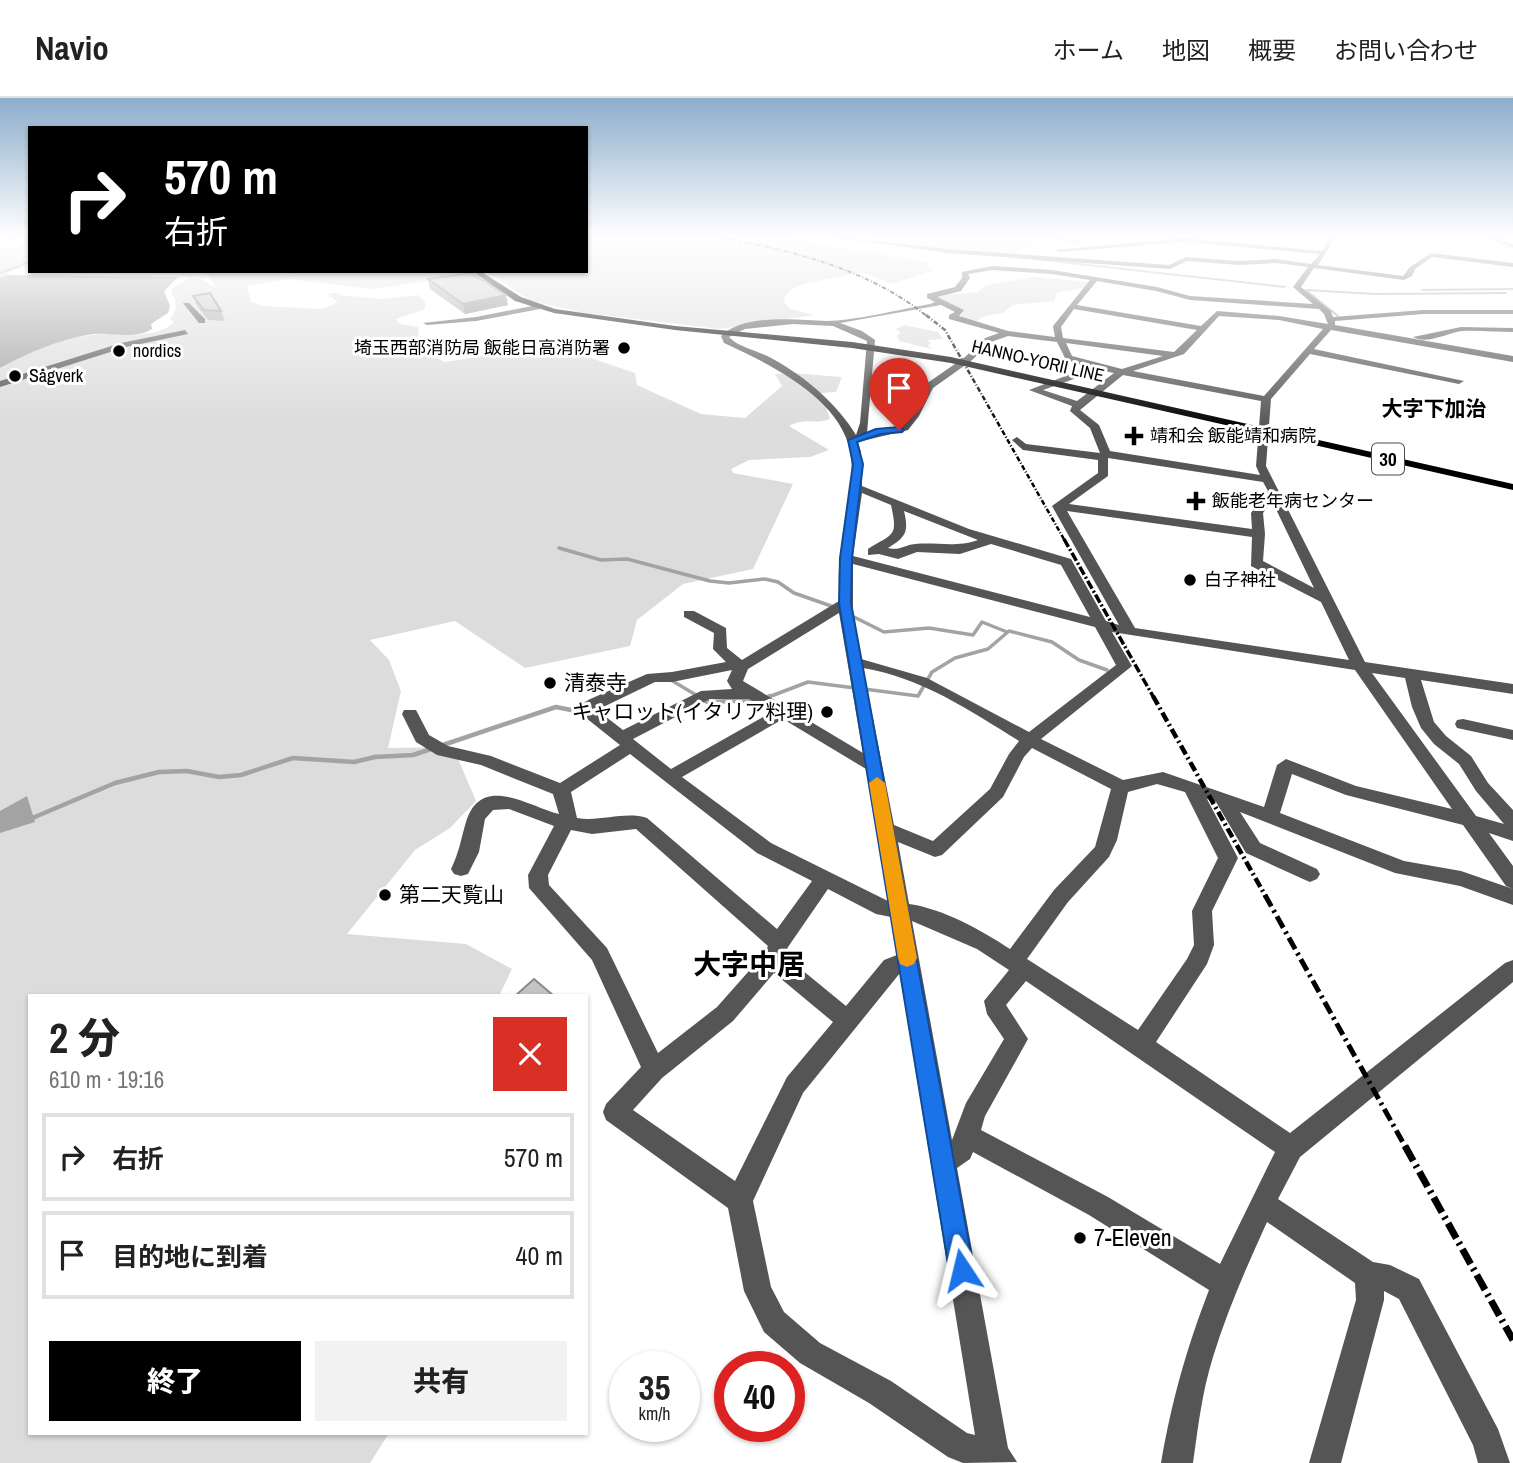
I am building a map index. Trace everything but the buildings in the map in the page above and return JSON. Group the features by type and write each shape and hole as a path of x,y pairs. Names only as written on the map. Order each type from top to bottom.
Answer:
{"main road":[{"name":"HANNO-YORII LINE","path":"522,301 537,307 578,315 728,334 873,348 988,368 1513,488"}],"street":[{"path":"1078,301 1057,326 1059,338 1069,358 1121,372 1266,399"},
{"path":"1235,301 1319,307"},
{"path":"1312,301 1330,325"},
{"path":"857,439 824,400 765,357 725,340 728,334 741,326 790,321 829,323 932,306 940,302 961,312 953,317 1007,333 1175,355"},
{"path":"1279,318 1291,308 1289,304"},
{"path":"186,305 202,321"},
{"path":"1072,306 1205,329"},
{"path":"427,323 476,319 537,307"},
{"path":"1511,313 1423,312 1330,325 1266,399 1261,466 1359,665 1513,881"},
{"path":"1058,506 1104,474 1104,455 1095,427 1075,411 1078,405 1121,372 1181,352 1217,313 1330,325 1372,335 1513,359"},
{"path":"829,323 867,337 873,348 857,439 852,559 845,603 997,1461"},
{"path":"1372,335 1430,337 1461,329 1513,330"},
{"path":"0,384 124,345 185,332"},
{"path":"857,439 904,428 914,416 929,386 968,359 988,340 1007,333"},
{"path":"1309,351 1459,382"},
{"path":"1078,405 1034,390 1098,367"},
{"path":"1017,440 1023,447 1104,455 1269,486"},
{"path":"1269,486 1256,513 1259,534 1256,563 1325,599"},
{"path":"856,488 988,541 1066,562 1124,666 1030,739 1017,754 998,793 935,850 886,829"},
{"path":"852,559 877,550 899,536 902,527 895,502"},
{"path":"1058,506 1259,534"},
{"path":"1058,506 1130,632"},
{"path":"877,550 898,555 915,548 960,550 988,541"},
{"path":"852,559 1130,632 1513,689"},
{"path":"845,603 740,666 672,677 652,677 587,710 765,848 883,908 922,914 985,943 1291,1148"},
{"path":"690,614 721,631 720,649 740,666"},
{"path":"854,662 883,667 991,715 1030,739 1120,786 1129,787 1154,777 1222,798 1402,868 1461,880 1513,897"},
{"path":"740,666 735,681 738,686 874,766"},
{"path":"1412,673 1427,724 1440,740 1465,760 1482,787 1513,822"},
{"path":"561,790 628,741 707,694 752,694"},
{"path":"670,777 785,712"},
{"path":"410,714 422,738 443,751 485,760 561,790 568,810 565,823 538,875 539,888 600,954 654,1070"},
{"path":"1463,724 1512,738"},
{"path":"1270,816 1286,765 1352,791 1469,820 1513,834"},
{"path":"943,1163 961,1150 975,1111 1017,1039 995,1007 995,1001 1061,896 1102,852 1108,840 1120,786"},
{"path":"1141,1045 1196,964 1204,945 1202,911 1228,858 1192,788"},
{"path":"1222,798 1253,848 1310,874"},
{"path":"461,869 470,849 474,823 484,806 490,803 501,802 565,823 593,827 632,822 648,828 846,1019"},
{"path":"740,1200 615,1112 654,1070 725,1014 776,951 824,880"},
{"path":"908,961 891,966 846,1019 796,1085 740,1200 758,1291 774,1322 810,1353 880,1392 959,1446 997,1461"},
{"path":"1177,1463 1186,1405 1198,1358 1225,1284 1291,1148 1513,969"},
{"path":"966,1136 1028,1165 1225,1284"},
{"path":"1262,1203 1369,1276 1380,1275 1409,1289 1487,1440 1494,1463"},
{"path":"1325,1463 1370,1300 1369,1276"}],"shaded area":[{"path":"0,301 168,301 170,306 168,313 151,324 152,329 145,332 123,335 93,334 69,339 0,368"},
{"path":"175,301 251,301 263,306 322,309 338,302 336,301 424,301 425,309 396,319 400,324 419,327 417,344 444,362 523,350 571,347 576,353 635,373 637,385 701,414 745,418 782,386 775,374 842,377 836,392 821,393 830,419 789,426 829,450 810,457 749,460 731,469 733,473 793,484 753,569 683,584 637,620 630,646 525,668 455,621 370,640 389,660 401,691 388,748 453,747 476,801 450,828 415,850 347,934 466,944 512,969 500,994 28,994 28,1435 388,1435 370,1463 0,1463 0,368 32,352 79,337 102,334 134,335 164,329 174,323 170,318 176,305"},
{"path":"531,301 784,301 791,309 813,315 720,329 585,313"},
{"path":"941,301 1054,301 1012,305 1003,313 985,316 975,322 958,318 963,313"},
{"path":"904,325 938,332 943,339 928,340 932,349 899,341 897,335 901,333 896,329"},
{"path":"27,796 35,822 0,833 0,811"}],"waterway":[{"path":"1319,301 1338,316"},
{"path":"559,548 601,560 627,559 710,581 729,583 765,579 778,582 794,593 834,607"},
{"path":"848,614 884,632 929,628 973,635 982,622 1007,632"},
{"path":"864,689 918,696 932,672 955,658 988,649 1009,631 1052,642 1079,660 1107,670"},
{"path":"671,680 701,698"},
{"path":"770,696 766,698 808,682 855,688"},
{"path":"701,698 707,702 757,700"},
{"path":"440,746 556,707 571,710 587,703"},
{"path":"30,819 115,783 159,772 187,771 219,777 241,775 293,758 354,762 375,757 413,755 431,749"}],"railway":[{"path":"906,301 928,317"},
{"path":"926,315 945,330 1065,541"},
{"path":"1064,539 1154,698"},
{"path":"1153,696 1266,897"},
{"path":"1265,895 1406,1148"},
{"path":"1405,1146 1513,1340"}],"slow traffic":[{"path":"877,783 907,958"}],"place":[{"name":"埼玉西部消防局 飯能日高消防署","path":"624,348"},
{"name":"nordics","path":"119,351"},
{"name":"Sågverk","path":"15,376"},
{"name":"靖和会 飯能靖和病院","path":"1134,436"},
{"name":"飯能老年病センター","path":"1196,501"},
{"name":"白子神社","path":"1190,580"},
{"name":"清泰寺","path":"550,683"},
{"name":"キャロット(イタリア料理)","path":"827,712"},
{"name":"第二天覧山","path":"385,895"},
{"name":"7-Eleven","path":"1080,1238"}],"district":[{"name":"大字下加治","path":"1434,409"},
{"name":"大字中居","path":"749,964"}],"route":[{"path":"899,430 880,431 852,440 858,464 846,558 846,617 886,829 962,1270"}]}
